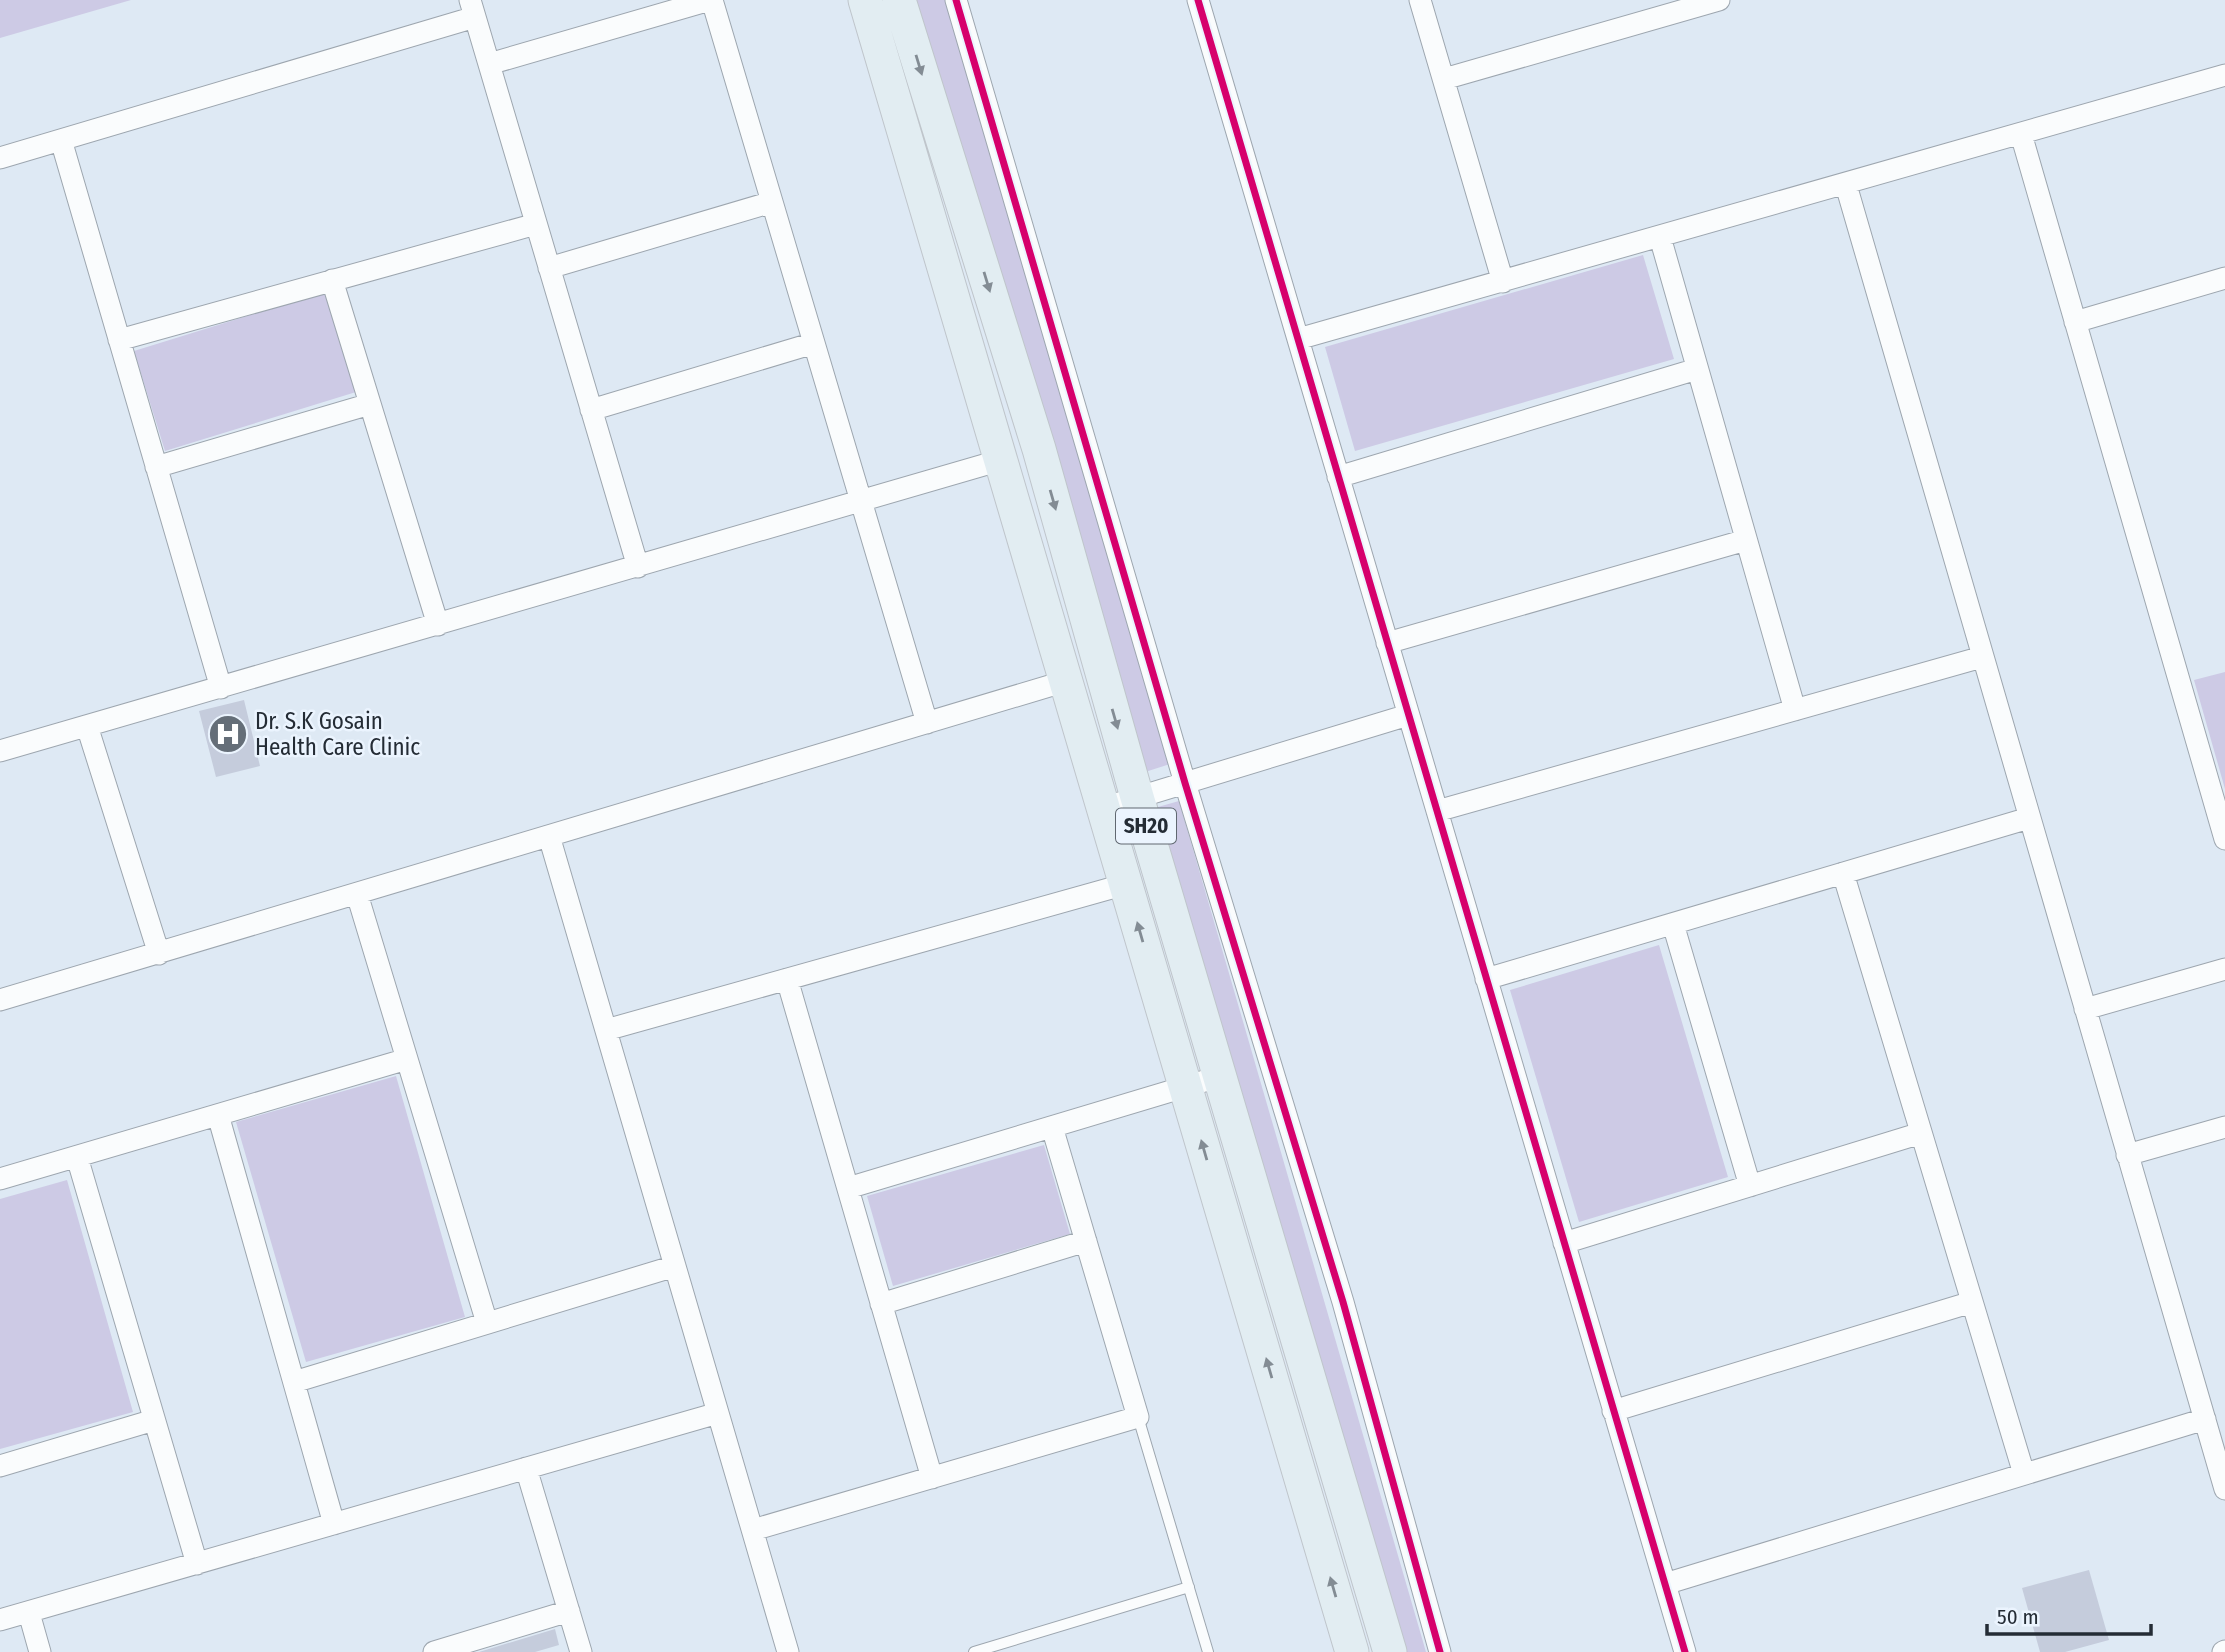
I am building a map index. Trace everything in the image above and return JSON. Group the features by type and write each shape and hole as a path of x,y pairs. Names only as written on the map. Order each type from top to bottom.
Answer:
{"main road":[{"name":"SH20","path":"865,0 1352,1652"},
{"name":"SH20","path":"899,0 1039,449 1138,797 1390,1652"}],"street":[{"path":"489,64 711,0 927,723"},
{"path":"956,0 1185,783 1343,1302 1440,1652"},
{"path":"1198,0 1685,1652"},
{"path":"1420,0 1503,282"},
{"path":"1444,79 1648,10 1720,0"},
{"path":"0,159 472,9 638,567"},
{"path":"1298,340 2225,75"},
{"path":"2021,134 2221,812 2225,839"},
{"path":"61,140 220,688"},
{"path":"1846,185 2225,1489"},
{"path":"549,268 772,202"},
{"path":"119,340 536,224"},
{"path":"1660,237 1795,710"},
{"path":"2075,322 2225,278"},
{"path":"332,281 438,625"},
{"path":"591,410 814,343"},
{"path":"1338,477 1697,369"},
{"path":"156,467 370,404"},
{"path":"0,751 1001,460"},
{"path":"1387,643 1746,540"},
{"path":"1437,811 1982,657"},
{"path":"0,1000 1066,681"},
{"path":"1103,808 1408,715"},
{"path":"87,726 159,954"},
{"path":"1486,979 2029,818"},
{"path":"549,836 788,1652"},
{"path":"1843,873 2024,1474"},
{"path":"606,1030 1126,884"},
{"path":"357,894 487,1323"},
{"path":"1672,924 1750,1186"},
{"path":"2085,1009 2225,969"},
{"path":"788,979 932,1478"},
{"path":"0,1179 407,1059"},
{"path":"848,1188 1221,1076"},
{"path":"218,1115 334,1524"},
{"path":"2127,1155 2225,1126"},
{"path":"752,1530 1138,1417 1052,1127"},
{"path":"1564,1243 1922,1133"},
{"path":"77,1157 197,1564"},
{"path":"881,1304 1086,1241"},
{"path":"294,1382 675,1266"},
{"path":"1614,1411 1972,1302"},
{"path":"0,1620 718,1413"},
{"path":"1665,1584 2205,1419"},
{"path":"0,1466 154,1420"},
{"path":"526,1468 581,1652"},
{"path":"434,1652 569,1611"},
{"path":"29,1613 40,1652"}],"lane":[{"path":"1138,1417 1208,1652"},
{"path":"980,1651 1189,1587"}],"shaded area":[{"path":"0,0 131,0 0,38"},
{"path":"915,0 945,0 1170,764 1142,773"},
{"path":"1643,255 1674,359 1355,451 1325,347"},
{"path":"325,292 356,392 165,451 134,351"},
{"path":"2225,672 2225,789 2194,680"},
{"path":"1179,801 1426,1652 1397,1652 1151,809"},
{"path":"1659,945 1728,1177 1579,1222 1510,990"},
{"path":"396,1076 465,1317 306,1362 236,1122"},
{"path":"1044,1145 1070,1234 893,1286 867,1196"},
{"path":"67,1180 133,1412 0,1449 0,1199"}],"building":[{"path":"244,700 260,766 216,777 199,711"},
{"path":"2089,1570 2109,1640 2065,1652 2040,1652 2022,1588"},
{"path":"555,1629 559,1645 535,1652 479,1652"}],"cycle path":[{"path":"956,0 1185,783 1343,1302 1440,1652"},
{"path":"1198,0 1685,1652"}],"place":[{"name":"Dr. S.K Gosain Health Care Clinic","path":"228,734"}]}
